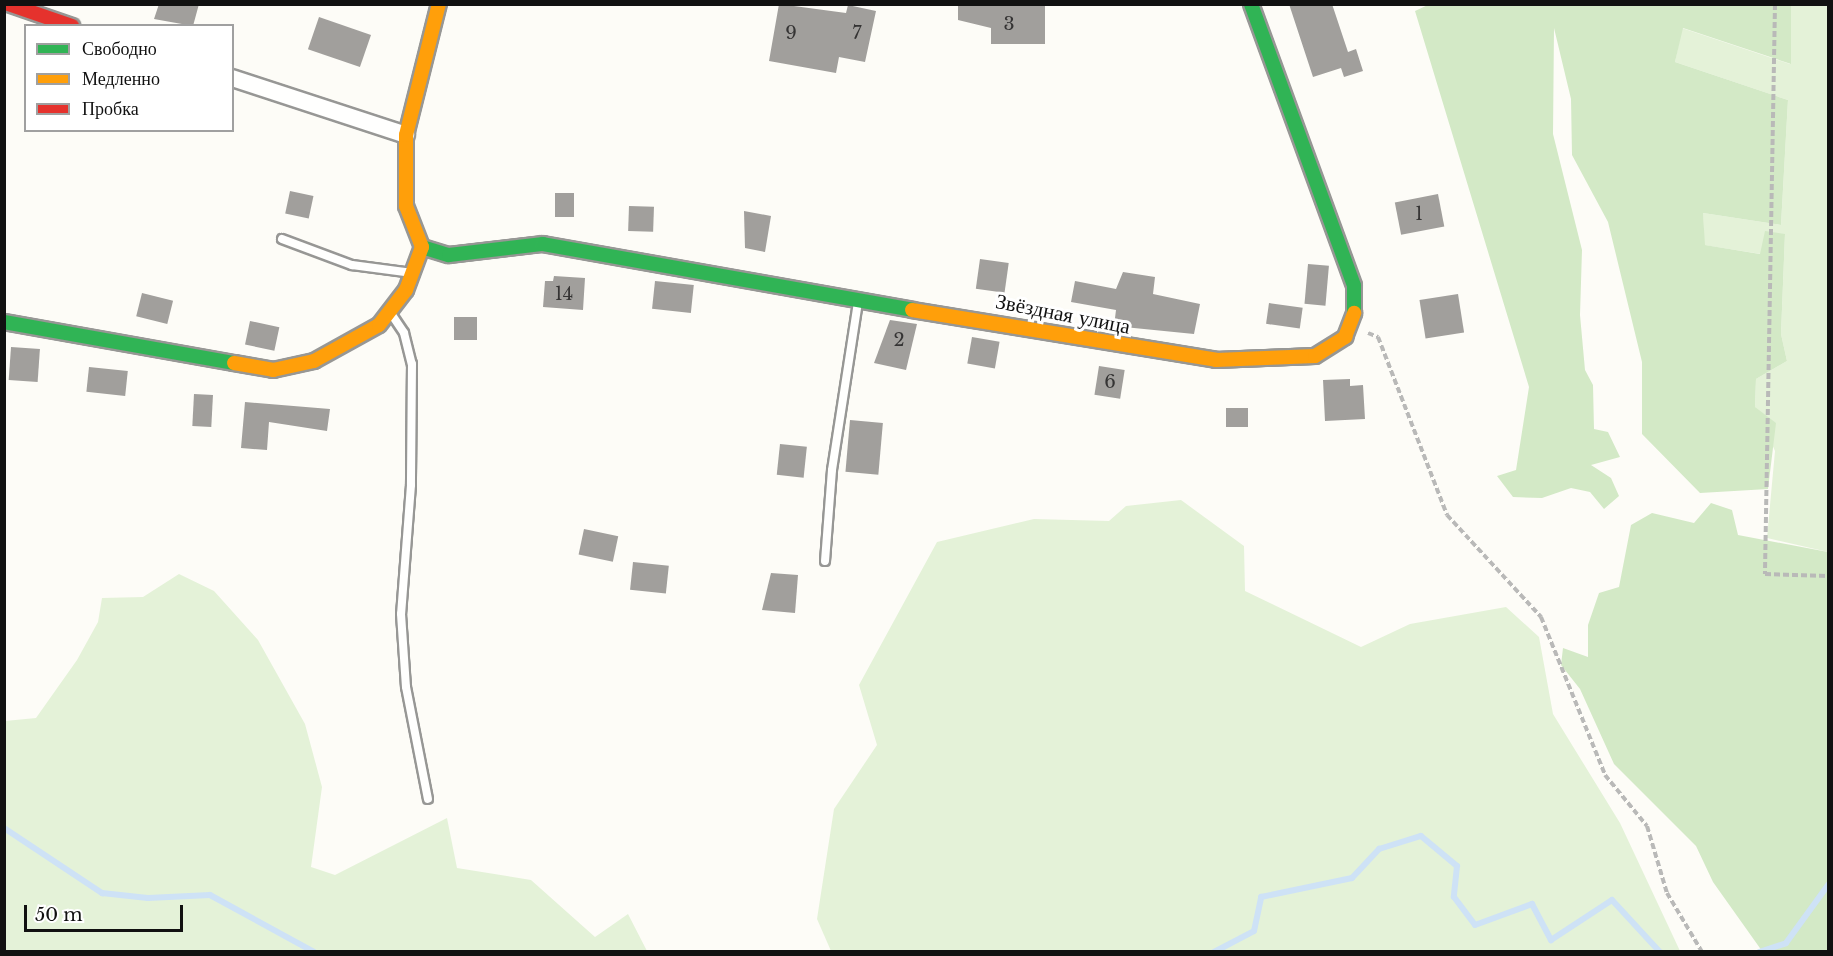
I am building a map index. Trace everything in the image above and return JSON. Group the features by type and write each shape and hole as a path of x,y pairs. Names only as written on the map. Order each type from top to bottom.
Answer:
{"street":[{"path":"8,4 66,24"},
{"path":"4,322 273,370 314,361 379,325 412,273 422,248 406,206 406,135 439,4"},
{"path":"1251,4 1354,286 1349,327"},
{"path":"234,79 406,135"},
{"name":"Звёздная улица","path":"422,248 449,255 543,244 859,298 1131,349 1216,360 1315,356 1345,337 1349,327"}],"lane":[{"path":"282,239 352,265 412,273"},
{"path":"825,561 832,470 859,298"},
{"path":"390,311 404,333 412,364 411,485 402,614 406,687 428,799"}],"path":[{"path":"1774,4 1765,574 1828,576"},
{"path":"1349,327 1378,337 1447,515 1540,617 1605,775 1647,826 1667,893 1702,951"}],"green space":[{"path":"1430,4 1791,5 1791,64 1683,28 1675,62 1788,100 1781,225 1703,213 1705,245 1760,254 1765,231 1785,234 1781,334 1787,361 1756,379 1755,407 1776,423 1768,489 1700,493 1642,434 1642,362 1608,222 1572,155 1571,99 1554,28 1553,134 1582,250 1580,315 1585,370 1593,385 1594,429 1608,432 1620,457 1591,465 1611,478 1619,496 1604,509 1590,492 1571,488 1542,498 1513,497 1497,476 1516,470 1529,387 1415,11"},
{"path":"1791,5 1828,5 1828,552 1767,538 1775,451 1755,407 1756,379 1787,361 1781,334 1785,234 1761,254 1704,245 1703,213 1781,225 1788,100 1675,62 1682,28 1790,64"},
{"path":"1181,500 1244,546 1245,591 1361,647 1410,624 1506,607 1539,637 1553,714 1620,823 1680,951 831,951 817,919 834,809 877,745 859,685 937,542 1034,519 1109,521 1126,506"},
{"path":"1711,503 1732,510 1738,535 1828,552 1828,951 1762,951 1713,882 1696,846 1614,764 1580,689 1561,665 1563,648 1588,657 1588,625 1599,593 1619,587 1631,525 1652,513 1694,523"},
{"path":"179,574 214,591 258,640 305,724 322,787 311,867 335,875 447,818 457,868 531,880 595,937 628,914 647,951 5,951 5,721 36,718 77,660 98,622 102,598 143,597"}],"building":[{"path":"159,4 199,4 194,24 154,19"},
{"path":"779,4 846,13 848,5 876,11 865,62 839,57 836,73 769,61"},
{"path":"958,4 1045,4 1045,44 991,44 991,28 958,20"},
{"path":"1289,4 1332,4 1348,52 1356,49 1363,71 1344,77 1341,68 1313,77"},
{"path":"319,17 371,35 360,67 308,49"},
{"path":"290,191 313,196 309,218 285,213"},
{"path":"555,193 574,193 574,217 555,217"},
{"path":"1438,194 1444,226 1401,235 1395,202"},
{"path":"629,206 654,207 653,232 628,231"},
{"path":"744,211 771,216 765,252 745,248"},
{"path":"980,259 1009,263 1005,293 976,289"},
{"path":"1308,264 1329,266 1325,306 1305,304"},
{"path":"1123,272 1155,277 1153,294 1200,304 1194,334 1114,326 1116,310 1071,302 1075,281 1116,289"},
{"path":"554,276 585,278 583,310 543,307 545,281 553,281"},
{"path":"655,281 694,285 691,313 652,309"},
{"path":"142,293 173,301 167,324 136,316"},
{"path":"1458,294 1464,333 1426,339 1419,300"},
{"path":"1269,303 1303,308 1300,329 1266,324"},
{"path":"454,317 477,317 477,340 454,340"},
{"path":"890,320 917,324 906,370 874,363"},
{"path":"250,321 279,327 274,351 245,344"},
{"path":"972,337 1000,342 995,368 967,364"},
{"path":"11,347 40,349 38,382 9,380"},
{"path":"1099,366 1125,370 1120,399 1094,395"},
{"path":"89,367 128,371 125,396 86,392"},
{"path":"1350,379 1350,386 1363,385 1365,419 1325,421 1323,380"},
{"path":"194,394 213,395 211,427 192,426"},
{"path":"245,402 330,409 327,431 269,422 267,450 241,448"},
{"path":"1226,408 1248,408 1248,427 1226,427"},
{"path":"850,420 883,423 878,475 845,472"},
{"path":"780,444 807,447 804,478 777,475"},
{"path":"584,529 618,536 613,562 579,554"},
{"path":"633,562 669,566 666,594 630,590"},
{"path":"771,573 798,575 795,613 762,610"}],"waterway":[{"path":"4,828 102,893 148,898 210,895 314,952"},
{"path":"1214,952 1254,931 1261,897 1352,878 1379,849 1421,836 1457,866 1454,897 1475,925 1532,904 1551,940 1612,900 1660,952"},
{"path":"1759,952 1786,943 1828,885"}],"traffic: fast":[{"path":"1251,4 1354,286 1354,313"},
{"path":"422,247 449,255 543,244 912,310"},
{"path":"4,322 234,363"}],"traffic: slow":[{"path":"234,363 273,370 314,361 379,325 406,290 422,247 406,206 406,135 439,4"},
{"path":"912,310 1216,360 1315,356 1345,337 1354,313"}],"traffic: jam":[{"path":"8,4 66,24"}]}
